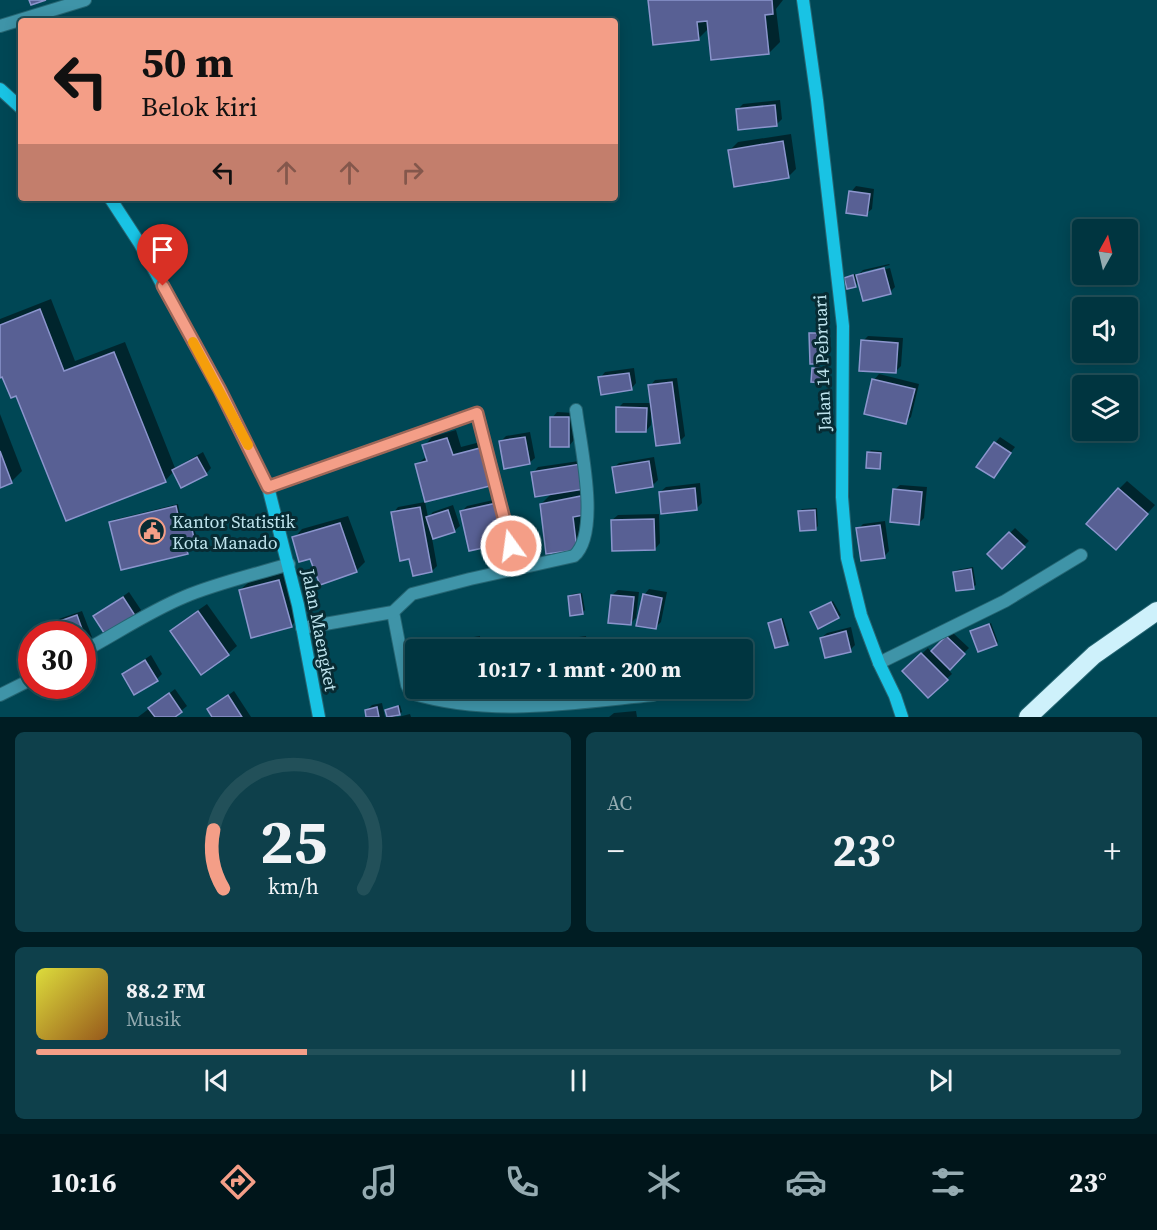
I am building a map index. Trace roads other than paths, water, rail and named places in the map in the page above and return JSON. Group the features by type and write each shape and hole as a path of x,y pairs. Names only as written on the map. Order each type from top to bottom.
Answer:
{"highway":[{"path":"1028,717 1094,655 1157,611"}],"main road":[{"name":"Jalan 14 Pebruari","path":"802,0 817,100 843,326 842,497 847,558 861,615 902,717"},
{"path":"0,89 18,105"},
{"name":"Jalan Maengket","path":"112,201 140,244 220,390 268,487 289,564 318,717"}],"street":[{"path":"26,18 85,0"},
{"path":"0,26 18,20"},
{"path":"302,628 393,612 412,594 517,568 570,558 581,548 585,534 588,494 576,410"},
{"path":"268,487 477,413 517,568"},
{"path":"879,663 1005,601 1081,555"},
{"path":"96,644 184,597 289,564"},
{"path":"393,612 405,673"},
{"path":"0,695 18,686"},
{"path":"437,699 468,705 516,707 607,699"}],"place":[{"name":"Kantor Statistik Kota Manado","path":"152,531"}]}
